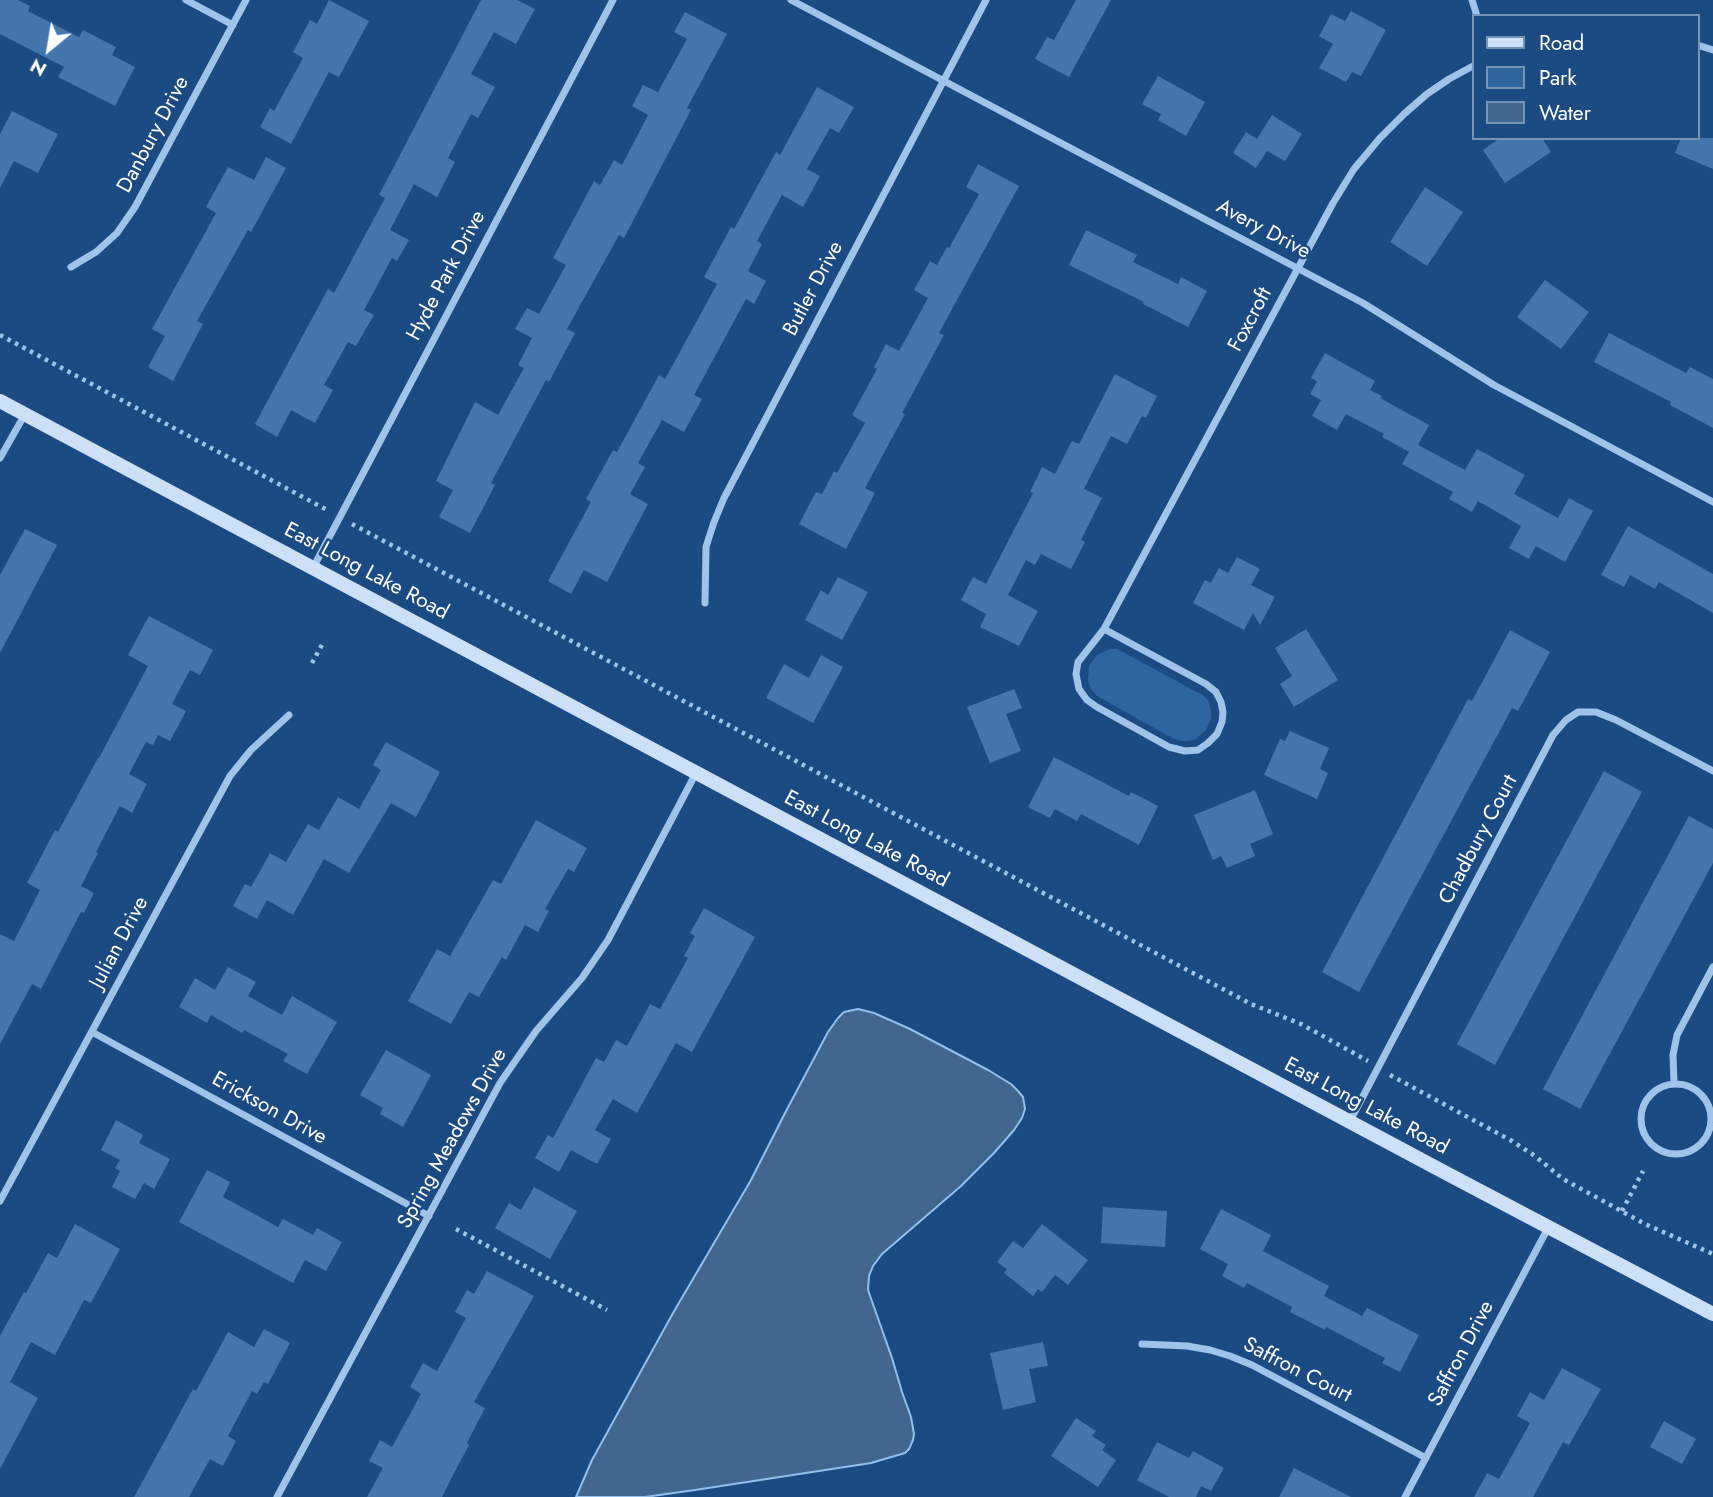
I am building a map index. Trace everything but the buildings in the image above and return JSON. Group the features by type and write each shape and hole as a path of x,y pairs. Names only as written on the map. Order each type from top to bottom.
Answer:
{"main road":[{"name":"East Long Lake Road","path":"0,401 1713,1314"}],"street":[{"path":"186,0 233,25"},
{"name":"Danbury Drive","path":"71,267 96,252 117,233 135,207 246,0"},
{"name":"Hyde Park Drive","path":"313,568 613,0"},
{"name":"Avery Drive","path":"791,0 1383,314 1513,395 1713,502"},
{"name":"Butler Drive","path":"705,603 706,547 724,498 986,0"},
{"name":"Foxcroft","path":"1104,629 1216,692 1222,702 1222,722 1217,734 1208,743 1198,750 1185,751 1168,747 1097,708 1079,688 1076,674 1078,662 1104,629 1333,203 1354,169 1380,138 1427,94 1472,67"},
{"path":"0,458 25,414"},
{"name":"Chadbury Court","path":"1350,1122 1553,735 1566,720 1578,712 1597,712 1713,771"},
{"name":"Julian Drive","path":"0,1201 230,776 251,750 289,715"},
{"name":"Spring Meadows Drive","path":"277,1497 500,1083 536,1031 582,978 608,940 696,773"},
{"path":"1674,1083 1673,1055 1678,1035 1713,967"},
{"name":"Erickson Drive","path":"92,1032 429,1216"},
{"path":"1674,1083 1694,1088 1702,1095 1708,1104 1711,1124 1708,1135 1693,1150 1673,1154 1653,1146 1642,1129 1640,1118 1647,1098 1663,1086 1674,1083"},
{"name":"Saffron Drive","path":"1405,1497 1548,1228"},
{"name":"Saffron Court","path":"1142,1343 1187,1346 1230,1356 1252,1365 1426,1458"}],"path":[{"path":"0,335 319,506"},
{"path":"362,529 1251,1004 1301,1024 1358,1056"},
{"path":"312,663 323,643"},
{"path":"1402,1082 1512,1141 1563,1179 1622,1212 1713,1254"},
{"path":"1622,1212 1643,1171"},
{"path":"456,1229 607,1310"}],"green space":[{"path":"1117,649 1204,696 1211,711 1206,730 1196,739 1189,741 1172,738 1097,696 1088,681 1089,666 1097,655"}],"water":[{"path":"858,1009 910,1029 988,1070 1018,1091 1023,1097 1025,1109 1014,1130 994,1153 961,1186 882,1254 869,1276 868,1290 911,1417 914,1434 909,1449 905,1453 871,1463 695,1490 645,1497 576,1497 592,1460 673,1313 751,1180 828,1032 844,1012"}]}
